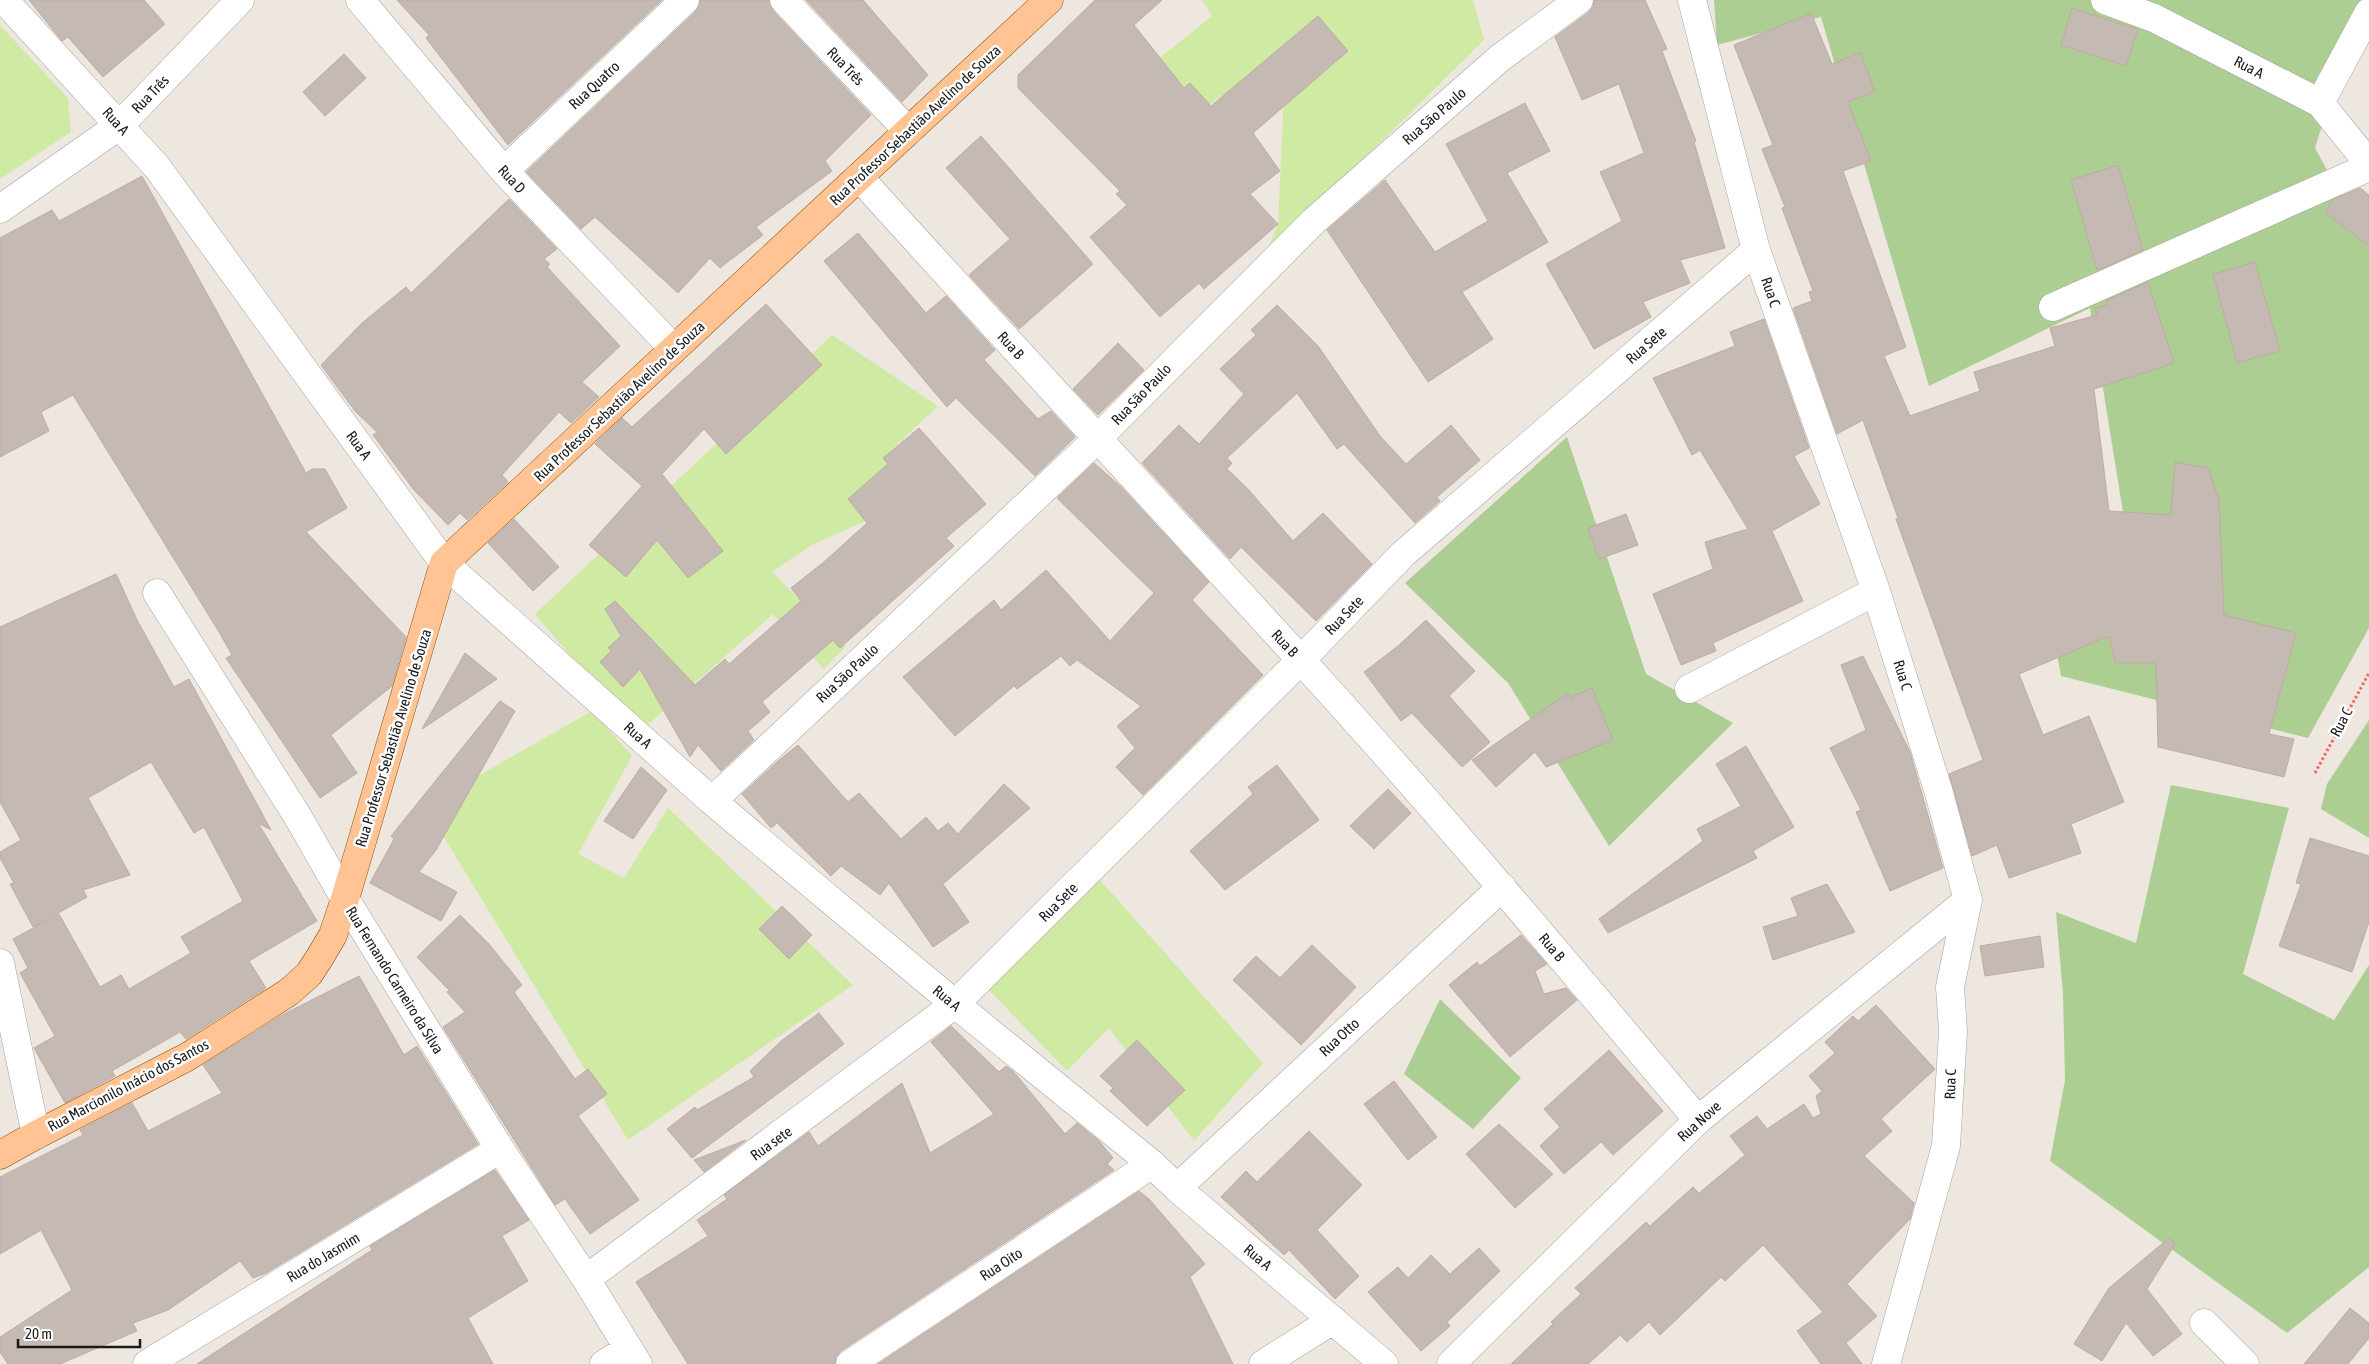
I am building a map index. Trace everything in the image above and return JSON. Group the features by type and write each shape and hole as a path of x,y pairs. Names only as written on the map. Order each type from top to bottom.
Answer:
{"main road":[{"name":"Rua Professor Sebastião Avelino de Souza","path":"345,899 444,564 1049,0"},
{"name":"Rua Marcionilo Inácio dos Santos","path":"0,1155 187,1057 289,992 309,974 320,957 333,934 345,899"}],"street":[{"name":"Rua A","path":"4,0 157,167 444,564 712,801 955,1004 1152,1164 1177,1188 1384,1364"},
{"name":"Rua Três","path":"0,209 120,125 240,0"},
{"name":"Rua D","path":"360,0 504,171 674,349"},
{"name":"Rua Quatro","path":"504,171 685,0"},
{"name":"Rua Três","path":"784,0 908,131"},
{"name":"Rua São Paulo","path":"712,801 1096,440 1314,221 1500,58 1580,0"},
{"name":"Rua C","path":"1692,0 1756,250 1876,591 1939,793 1968,900 1950,987 1952,1031 1946,1146 1886,1364"},
{"name":"Rua A","path":"2105,0 2154,18 2320,103 2369,165"},
{"path":"2320,103 2369,12"},
{"path":"2053,307 2369,165"},
{"name":"Rua B","path":"859,177 1096,440 1301,660 1502,887 1698,1120"},
{"name":"Rua Sete","path":"955,1004 1301,660 1402,554 1756,250"},
{"path":"1689,689 1876,591"},
{"name":"Rua Fernando Carneiro da Silva","path":"157,593 298,817 345,899 500,1149 586,1280 633,1357"},
{"name":"Rua Otto","path":"1177,1188 1502,887"},
{"name":"Rua Nove","path":"1451,1364 1698,1120 1968,900"},
{"path":"0,963 36,1135"},
{"name":"Rua sete","path":"586,1280 955,1004"},
{"name":"Rua do Jasmim","path":"147,1364 500,1149"},
{"name":"Rua Oito","path":"850,1364 1152,1164"},
{"path":"1263,1364 1333,1320"},
{"path":"2204,1323 2245,1364"},
{"path":"604,1364 633,1357"}],"path":[{"name":"Rua C","path":"2315,773 2369,673"}],"green space":[{"path":"1202,0 1473,0 1484,40 1264,258 1278,224 1286,52 1185,121 1099,107 1212,16"},
{"path":"1714,0 2361,0 2315,148 2369,247 2369,628 2308,738 2061,676 2042,570 2128,543 2090,308 1929,386 1821,17 1717,45"},
{"path":"0,25 68,98 71,132 0,179"},
{"path":"832,335 938,406 883,458 924,507 866,521 813,544 772,572 846,646 824,669 773,614 637,734 535,614"},
{"path":"1567,437 1646,674 1733,723 1609,846 1508,683 1405,583"},
{"path":"592,711 632,756 578,854 624,878 668,808 853,985 628,1140 425,806"},
{"path":"2369,720 2369,838 2321,809 2327,784"},
{"path":"2171,785 2289,808 2243,974 2334,1020 2369,965 2369,1267 2287,1333 2050,1161 2065,1080 2063,995 2056,912 2136,943"},
{"path":"1100,880 1263,1063 1194,1141 1109,1028 1067,1071 985,986"},
{"path":"1440,999 1521,1078 1473,1129 1404,1074"}],"building":[{"path":"29,0 144,0 165,24 103,77 68,37 62,41"},
{"path":"397,0 662,0 508,145 426,38 429,35"},
{"path":"700,0 769,0 773,11 871,115 825,161 832,171 756,227 763,235 720,268 710,258 678,293 595,217 581,229 526,172 696,11"},
{"path":"806,0 863,0 928,75 902,102"},
{"path":"1095,0 1162,0 1134,25 1184,88 1190,83 1211,106 1318,16 1348,51 1253,133 1280,171 1250,194 1278,224 1204,289 1199,283 1160,317 1090,237 1127,205 1116,194 1120,191 1018,88 1018,75"},
{"path":"1594,0 1645,0 1667,49 1662,51 1696,141 1694,142 1725,248 1680,260 1690,283 1643,302 1651,317 1594,349 1546,264 1622,221 1600,172 1644,153 1619,84 1582,100 1555,37 1588,13 1593,7"},
{"path":"2072,8 2138,29 2126,66 2061,45"},
{"path":"1811,13 1832,64 1860,52 1875,91 1848,102 1871,161 1843,171 1906,347 1884,356 1910,416 1980,391 1974,372 2055,346 2050,328 2097,315 2095,308 2107,305 2106,301 2148,282 2174,363 2094,389 2109,511 2171,515 2175,462 2208,468 2219,500 2224,615 2296,633 2269,734 2294,739 2284,777 2158,747 2156,663 2115,663 2109,636 2019,674 2043,735 2089,716 2124,802 2071,824 2081,853 2009,878 1997,845 1972,856 1949,774 1983,760 1896,519 1898,518 1863,420 1837,434 1793,308 1812,301 1809,292 1813,291 1782,208 1785,207 1762,149 1773,145 1734,45"},
{"path":"344,54 366,78 325,116 303,92"},
{"path":"1525,103 1550,151 1507,173 1548,242 1462,292 1493,339 1428,382 1327,230 1385,180 1435,252 1488,221 1446,144"},
{"path":"981,136 1093,264 1019,329 969,275 1010,239 946,168"},
{"path":"2118,165 2143,250 2097,270 2071,180"},
{"path":"142,176 306,473 312,469 325,469 347,508 306,532 406,637 392,686 331,735 357,773 320,798 226,658 232,655 219,632 73,395 41,412 49,431 0,457 0,238 52,210 59,221"},
{"path":"2360,188 2369,195 2369,246 2325,212 2334,199"},
{"path":"509,199 557,249 544,259 550,264 547,267 620,346 582,382 599,397 571,423 559,412 502,475 508,482 467,520 460,513 448,525 414,490 373,435 377,432 355,411 321,365 362,323 406,287 411,293"},
{"path":"858,233 926,313 946,296 995,350 984,360 1038,419 1051,411 1075,437 1035,476 956,398 947,407 824,261"},
{"path":"2255,262 2280,351 2237,363 2213,274"},
{"path":"766,304 822,365 726,454 704,429 662,474 723,551 688,578 657,540 626,577 589,545 642,486 595,444 622,418 632,427"},
{"path":"1277,305 1318,346 1380,436 1406,464 1451,425 1480,460 1437,497 1440,501 1415,523 1344,444 1337,449 1297,393 1227,458 1232,463 1227,469 1248,489 1293,541 1323,513 1372,564 1316,621 1241,547 1230,559 1142,463 1179,425 1199,444 1244,394 1220,369 1256,335 1251,330"},
{"path":"1764,319 1809,448 1794,456 1820,504 1772,531 1803,601 1713,643 1716,651 1681,665 1653,594 1713,569 1705,542 1748,529 1700,450 1692,455 1653,378 1735,346 1730,332"},
{"path":"1118,343 1144,370 1098,415 1073,389"},
{"path":"919,428 986,504 946,538 954,546 840,648 833,640 762,702 770,712 748,731 754,740 721,771 698,745 690,757 640,669 623,687 600,662 611,651 608,648 621,636 605,609 615,601 695,685 725,659 729,664 801,601 791,588 824,562 867,523 848,499 888,464 883,458"},
{"path":"1094,463 1120,486 1209,582 1192,600 1263,675 1143,795 1116,767 1135,748 1117,726 1141,706 1077,660 1070,666 1061,656 1017,689 1014,686 955,736 903,677 994,600 1001,610 1046,570 1110,641 1154,593 1057,498"},
{"path":"1626,514 1638,545 1599,559 1588,528"},
{"path":"514,519 559,567 533,591 488,543"},
{"path":"116,574 137,620 174,687 189,679 271,830 258,823 317,921 249,961 266,988 186,1039 180,1032 112,1071 115,1076 65,1103 34,1048 55,1036 20,973 28,968 13,939 59,914 100,987 121,975 129,989 191,953 181,937 243,901 204,827 194,833 151,762 88,798 130,875 83,890 87,897 33,927 10,884 14,883 0,858 0,852 21,840 0,802 0,627"},
{"path":"1426,620 1475,671 1449,696 1490,742 1462,767 1412,713 1401,721 1364,672 1398,646"},
{"path":"465,653 497,679 422,729"},
{"path":"1863,656 1910,752 1943,868 1890,891 1856,812 1861,810 1830,748 1866,730 1841,665"},
{"path":"1592,688 1613,740 1546,767 1535,752 1496,787 1472,760 1568,693 1571,697"},
{"path":"500,701 515,711 436,850 419,872 457,892 441,921 370,883 394,839 391,836"},
{"path":"798,745 848,802 859,793 901,839 926,817 938,831 948,823 958,834 1004,784 1030,808 943,884 969,922 933,947 889,883 880,895 841,866 831,876 777,823 771,828 742,794"},
{"path":"1746,746 1794,827 1753,851 1757,858 1608,933 1599,919 1703,841 1697,829 1741,806 1716,764"},
{"path":"1277,765 1319,820 1225,890 1190,851 1253,794 1248,787"},
{"path":"641,767 667,790 633,839 604,821"},
{"path":"1388,789 1411,813 1374,849 1350,826"},
{"path":"2310,838 2369,856 2369,922 2352,972 2279,946 2301,884 2296,883"},
{"path":"1827,884 1855,932 1773,960 1763,927 1798,916 1791,898"},
{"path":"782,906 812,935 789,959 759,929"},
{"path":"460,915 489,944 522,985 514,992 575,1079 588,1069 607,1094 578,1116 639,1200 590,1234 565,1199 555,1205 443,1027 465,1012 447,992 449,990 417,957"},
{"path":"1521,935 1547,964 1535,971 1544,994 1566,988 1577,1000 1510,1057 1449,985 1477,962 1480,966"},
{"path":"2040,936 2044,967 1985,976 1980,946"},
{"path":"1312,945 1356,987 1301,1045 1233,980 1256,956 1280,978"},
{"path":"359,976 404,1055 417,1046 478,1144 266,1273 253,1278 240,1261 168,1310 133,1323 137,1331 60,1364 8,1364 0,1352 0,1337 72,1290 41,1230 0,1254 0,1177 83,1135 80,1130 132,1103 148,1131 222,1093 203,1065 282,1015"},
{"path":"1876,1005 1935,1069 1881,1119 1892,1131 1864,1156 1914,1203 1910,1219 1847,1284 1877,1316 1846,1343 1862,1364 1821,1364 1797,1331 1823,1312 1763,1245 1725,1281 1721,1277 1660,1335 1649,1322 1627,1342 1620,1335 1588,1364 1511,1364 1581,1294 1575,1288 1646,1222 1650,1226 1693,1187 1699,1193 1745,1155 1730,1136 1757,1116 1767,1129 1804,1104 1813,1118 1821,1114 1816,1096 1822,1091 1809,1076 1835,1053 1825,1042 1853,1016 1858,1021"},
{"path":"819,1013 844,1044 692,1158 667,1129 695,1107 697,1110 754,1077 750,1071 781,1041"},
{"path":"951,1026 999,1072 1006,1066 1013,1071 1065,1134 1077,1123 1099,1141 1113,1158 1107,1164 1114,1170 841,1351 836,1357 835,1364 688,1364 636,1282 708,1236 697,1220 727,1199 724,1195 809,1132 818,1146 902,1083 930,1153 994,1114 931,1042"},
{"path":"1137,1040 1185,1090 1147,1126 1110,1091 1113,1088 1100,1076"},
{"path":"1609,1050 1663,1111 1613,1155 1601,1142 1564,1174 1540,1146 1560,1127 1544,1109"},
{"path":"1394,1081 1437,1137 1408,1160 1364,1104"},
{"path":"1499,1124 1553,1174 1515,1208 1466,1154"},
{"path":"1309,1131 1362,1185 1317,1230 1359,1276 1335,1299 1289,1250 1284,1255 1221,1197 1246,1171 1257,1182"},
{"path":"746,1140 704,1172 694,1160"},
{"path":"495,1170 529,1220 502,1236 528,1281 468,1318 493,1364 197,1364 372,1250 370,1246"},
{"path":"1139,1191 1150,1200 1205,1264 1190,1277 1233,1364 878,1364"},
{"path":"2169,1238 2175,1244 2147,1289 2182,1334 2153,1356 2126,1323 2102,1361 2074,1344 2109,1288"},
{"path":"1479,1248 1500,1271 1447,1322 1450,1326 1421,1351 1368,1292 1398,1267 1408,1278 1431,1255 1450,1274"},
{"path":"2350,1308 2369,1323 2369,1338 2348,1364 2304,1364"}]}
